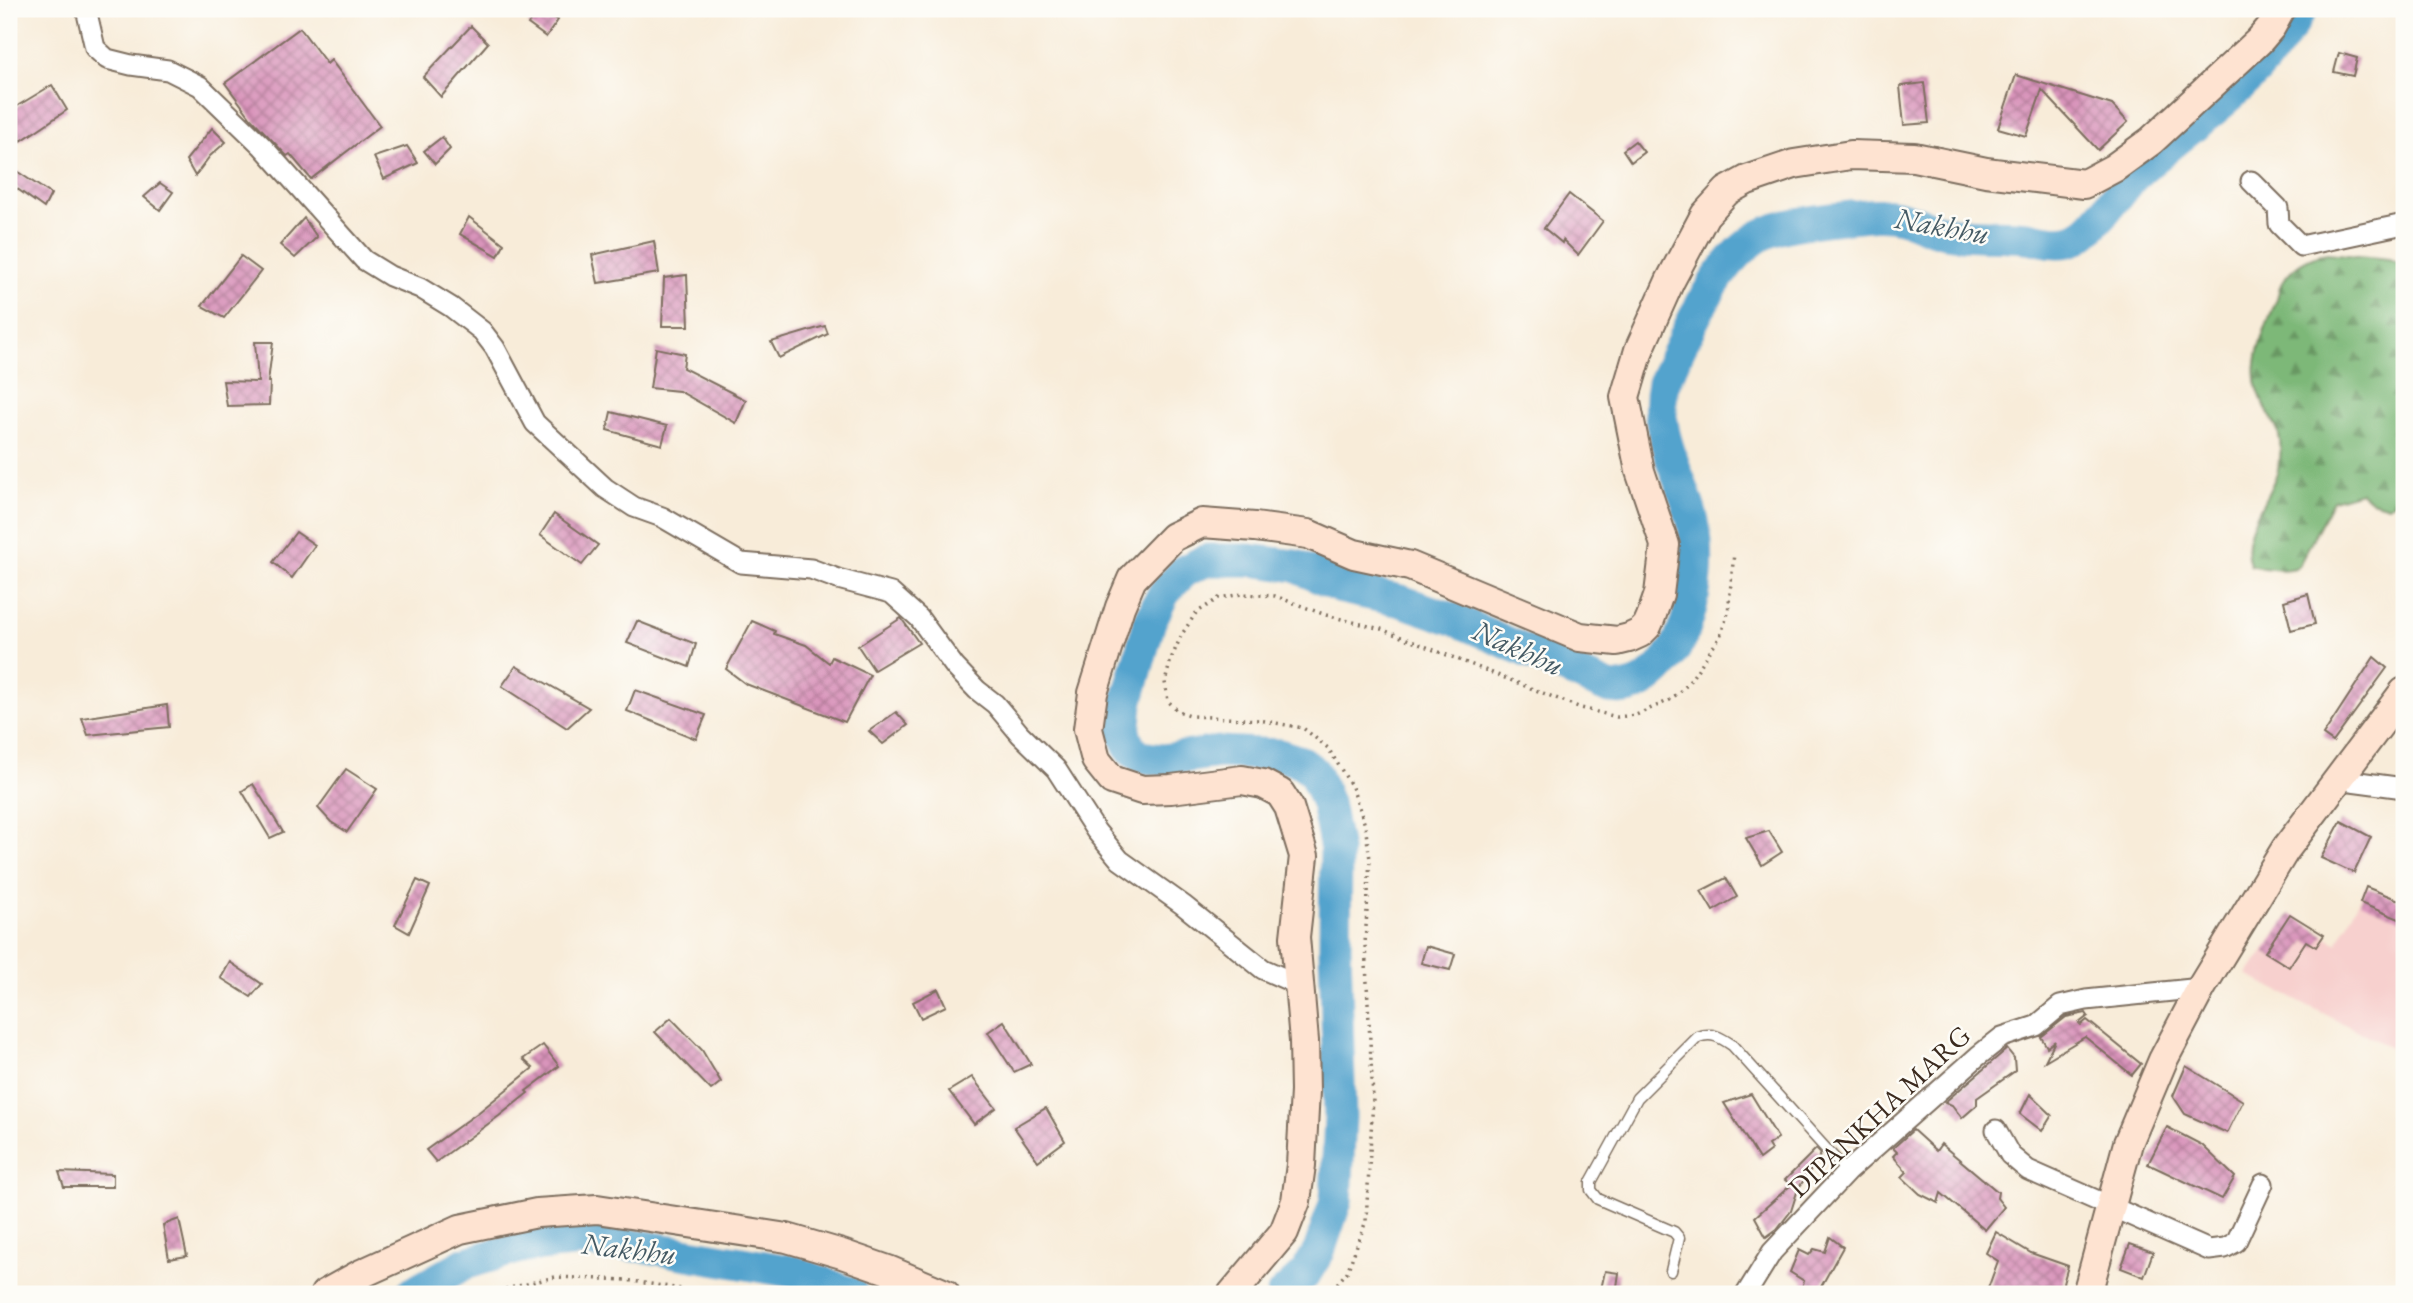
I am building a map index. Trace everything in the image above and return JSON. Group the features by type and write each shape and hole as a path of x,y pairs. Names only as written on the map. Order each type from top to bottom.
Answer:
{"street":[{"path":"86,9 95,48 107,59 168,69 200,86 262,146 363,260 390,276 421,288 482,331 495,348 535,423 605,488 634,507 662,517 741,563 811,569 857,585 891,593 919,618 955,667 976,690 995,705 1056,769 1096,831 1120,860 1183,905 1263,969 1299,985"},
{"path":"1232,1294 1284,1232 1296,1201 1305,1091 1304,1041 1295,937 1304,856 1289,807 1280,793 1263,784 1242,780 1142,790 1112,780 1096,760 1088,729 1093,693 1120,607 1132,579 1173,537 1202,523 1255,527 1308,534 1354,554 1410,566 1580,637 1617,641 1640,633 1647,626 1659,594 1665,545 1640,471 1625,397 1639,350 1670,281 1705,215 1727,191 1747,180 1794,164 1851,156 1914,157 1986,172 2084,184 2114,168 2161,132 2259,41 2281,9"},
{"path":"2251,181 2278,208 2279,225 2301,246 2404,224"},
{"path":"2087,1294 2128,1143 2163,1060 2200,988 2285,850 2404,692"},
{"path":"2336,779 2404,788"},
{"name":"DIPANKHA MARG","path":"1746,1294 1772,1252 1847,1172 2002,1037 2036,1026 2060,1006 2087,1000 2200,988"},
{"path":"1996,1130 2010,1155 2028,1170 2209,1250 2225,1248 2236,1242 2263,1184"},
{"path":"325,1294 361,1274 460,1229 537,1213 597,1209 787,1238 877,1266 944,1294"}],"lane":[{"path":"1671,1271 1679,1238 1674,1232 1598,1199 1591,1190 1591,1182 1637,1098 1698,1037 1708,1034 1732,1045 1847,1172"}],"path":[{"path":"1328,1294 1347,1272 1366,1221 1373,1099 1365,944 1370,859 1365,825 1352,787 1328,748 1303,728 1259,720 1193,716 1178,711 1168,701 1165,682 1182,634 1196,612 1219,598 1242,594 1275,596 1326,615 1381,629 1581,708 1617,717 1636,715 1670,700 1687,685 1720,637 1728,613 1734,553"},
{"path":"485,1294 555,1277 626,1280 712,1294"}],"shaded area":[{"path":"2366,887 2404,902 2404,1054 2247,975 2290,914 2337,943"}],"green space":[{"path":"2327,253 2389,259 2404,264 2404,496 2388,506 2372,501 2361,492 2333,500 2298,567 2268,569 2250,565 2247,551 2253,525 2277,472 2281,447 2277,429 2258,389 2257,356 2283,281 2302,262"}],"building":[{"path":"539,9 558,20 546,37 528,24"},
{"path":"471,26 488,43 441,97 423,77"},
{"path":"300,28 327,64 331,60 380,126 311,179 290,154 287,156 251,118 225,83"},
{"path":"2339,53 2357,58 2353,76 2334,72"},
{"path":"2016,75 2112,105 2128,122 2098,150 2042,90 2026,136 1998,128"},
{"path":"1924,83 1929,123 1904,125 1900,86"},
{"path":"52,85 67,110 21,141 9,120 9,111"},
{"path":"212,128 226,142 210,156 195,176 186,160"},
{"path":"442,137 450,149 435,164 424,151"},
{"path":"1635,141 1644,152 1631,162 1623,150"},
{"path":"407,146 418,163 384,179 374,157"},
{"path":"9,166 51,194 44,208 9,183"},
{"path":"160,183 173,192 160,210 144,197"},
{"path":"1569,194 1603,221 1578,255 1563,240 1562,243 1544,228"},
{"path":"469,217 504,244 498,256 460,234"},
{"path":"304,218 317,237 295,258 280,245"},
{"path":"654,241 659,273 598,283 592,255"},
{"path":"241,256 261,271 224,318 202,306"},
{"path":"687,275 689,326 662,326 664,278"},
{"path":"825,326 828,334 779,358 771,342"},
{"path":"255,342 273,342 268,382 269,405 227,406 223,381 258,382"},
{"path":"656,348 685,354 683,368 746,400 736,423 679,391 650,388"},
{"path":"611,412 667,426 662,445 607,430"},
{"path":"554,514 598,545 582,565 540,535"},
{"path":"296,532 315,545 292,578 273,562"},
{"path":"2308,594 2315,624 2291,630 2284,601"},
{"path":"901,618 919,643 874,670 858,646"},
{"path":"637,621 696,644 689,667 627,643"},
{"path":"752,621 775,631 774,634 806,645 829,663 832,657 870,675 845,722 746,684 726,669"},
{"path":"2374,657 2387,668 2333,742 2323,735"},
{"path":"516,666 589,708 567,728 502,686"},
{"path":"635,690 706,715 696,739 627,711"},
{"path":"167,705 169,727 88,735 82,718"},
{"path":"896,712 908,725 883,744 869,731"},
{"path":"346,769 377,789 347,832 331,822 318,808"},
{"path":"253,784 283,832 270,838 242,791"},
{"path":"2341,821 2371,837 2354,873 2321,858"},
{"path":"1769,831 1782,852 1762,865 1746,838"},
{"path":"1726,878 1737,897 1713,911 1701,891"},
{"path":"417,880 430,886 409,933 395,925"},
{"path":"2366,887 2404,902 2404,921 2360,903"},
{"path":"2290,914 2324,935 2316,947 2306,941 2289,967 2265,952"},
{"path":"1426,946 1455,954 1450,970 1421,963"},
{"path":"230,962 262,984 251,997 221,978"},
{"path":"938,989 946,1006 921,1018 913,1002"},
{"path":"2086,1013 2088,1016 2079,1023 2081,1025 2087,1020 2141,1064 2132,1075 2085,1037 2045,1061 2055,1041 2047,1047 2041,1037 2066,1017"},
{"path":"671,1018 702,1050 721,1082 711,1090 655,1032"},
{"path":"1004,1021 1031,1064 1014,1072 988,1032"},
{"path":"543,1045 559,1066 499,1116 436,1162 426,1150 533,1068 523,1059"},
{"path":"2007,1049 2014,1058 2015,1071 1977,1098 1977,1105 1962,1118 1952,1105 1945,1102"},
{"path":"2186,1066 2243,1101 2227,1133 2185,1114 2173,1096"},
{"path":"972,1077 996,1108 974,1124 949,1091"},
{"path":"1751,1094 1778,1138 1768,1145 1771,1150 1759,1159 1724,1103"},
{"path":"2030,1094 2052,1115 2042,1131 2020,1114"},
{"path":"1046,1108 1065,1141 1038,1161 1014,1127"},
{"path":"2167,1127 2202,1145 2235,1177 2222,1199 2148,1164"},
{"path":"1913,1130 1936,1151 1941,1144 1998,1192 1997,1198 2004,1207 1985,1230 1941,1193 1938,1203 1920,1194 1902,1177 1907,1172 1893,1156 1897,1152 1893,1148"},
{"path":"1816,1149 1821,1154 1798,1189 1791,1211 1777,1229 1766,1237 1755,1217 1791,1185 1785,1180"},
{"path":"59,1172 113,1174 113,1187 64,1187"},
{"path":"179,1219 187,1256 169,1259 163,1225"},
{"path":"1996,1232 2031,1253 2068,1266 2060,1294 1986,1294 1998,1261 1986,1253"},
{"path":"1830,1237 1843,1247 1817,1294 1800,1294 1804,1281 1790,1272 1799,1250 1809,1255 1814,1249 1825,1252"},
{"path":"2130,1244 2153,1252 2144,1277 2121,1268"},
{"path":"1605,1271 1619,1273 1616,1294 1600,1294"}],"waterway":[{"name":"Nakhhu","path":"1283,1294 1305,1274 1319,1251 1336,1201 1340,1117 1335,947 1336,850 1327,803 1314,772 1301,762 1279,755 1219,752 1162,760 1141,757 1130,748 1124,734 1127,703 1150,621 1164,593 1184,571 1207,560 1250,560 1296,566 1342,588 1401,601 1456,620 1609,688 1618,689 1640,684 1658,670 1674,650 1689,616 1696,577 1693,522 1661,419 1663,383 1700,307 1723,271 1737,255 1752,241 1770,231 1813,221 1876,214 1894,215 1952,233 2026,237 2058,242 2077,238 2095,223 2134,176 2217,108 2251,76 2275,48 2301,9"},
{"name":"Nakhhu","path":"411,1294 464,1264 520,1247 582,1241 647,1247 795,1272 852,1294"}]}
